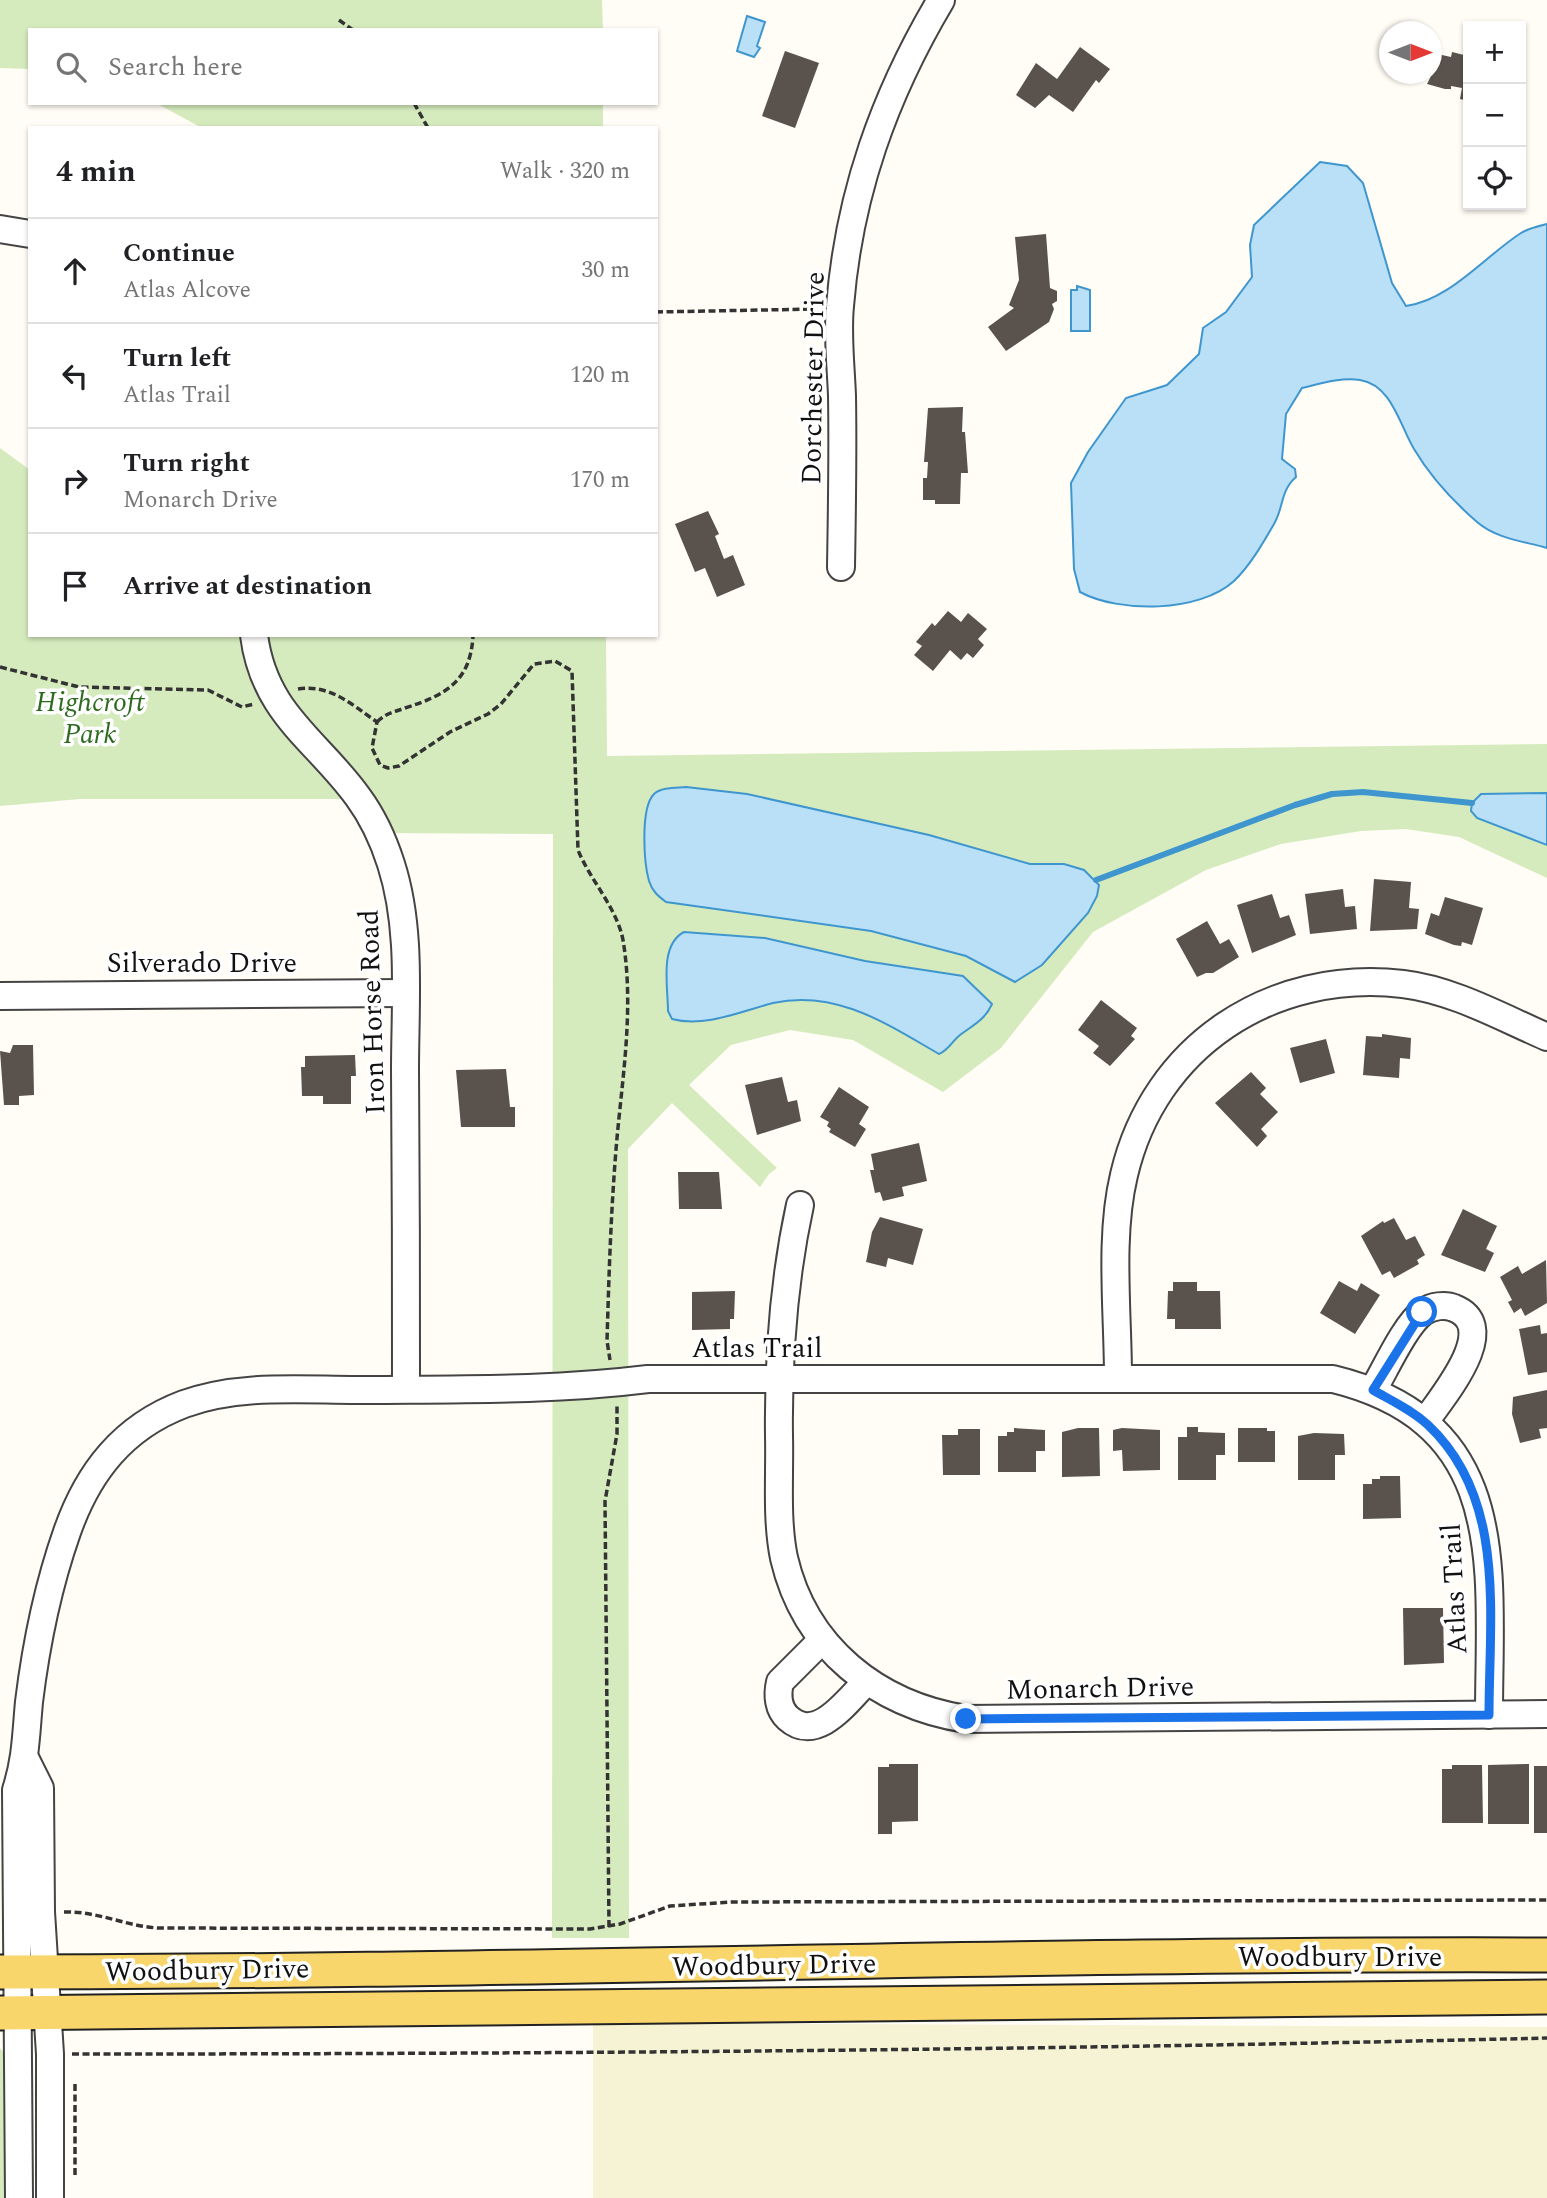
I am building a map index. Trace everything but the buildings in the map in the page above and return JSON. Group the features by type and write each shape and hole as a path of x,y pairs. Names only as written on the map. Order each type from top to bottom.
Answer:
{"main road":[{"name":"Woodbury Drive","path":"20,1972 832,1964 1301,1955 1547,1955"},
{"name":"Woodbury Drive","path":"22,2013 1547,1997"}],"street":[{"name":"Dorchester Drive","path":"841,567 839,309 846,249 861,176 886,105 912,49 941,0"},
{"path":"0,229 28,234"},
{"name":"Iron Horse Road","path":"254,637 261,665 274,697 290,721 360,799 382,843 400,902 405,992 406,1389"},
{"path":"1118,1377 1117,1213 1133,1139 1148,1107 1165,1082 1187,1056 1212,1035 1248,1012 1294,992 1350,983 1378,983 1405,985 1448,995 1547,1037"},
{"name":"Silverado Drive","path":"0,996 405,992"},
{"name":"Monarch Drive","path":"800,1205 783,1292 778,1379 780,1533 785,1559 803,1608 822,1640 866,1682 914,1707 966,1719 1547,1714"},
{"path":"1373,1390 1422,1312 1442,1306 1461,1311 1473,1330 1470,1353 1425,1422"},
{"name":"Atlas Trail","path":"19,2198 22,2013 20,1972 40,1788 26,1760 33,1674 57,1562 85,1489 111,1450 156,1417 215,1395 259,1390 553,1388 648,1379 1318,1377 1373,1390 1425,1422 1457,1460 1471,1485 1486,1535 1489,1715"},
{"path":"822,1640 780,1682 779,1702 789,1719 800,1726 822,1723 866,1682"},
{"name":"Atlas Trail","path":"22,2013 50,2054 50,2198"}],"path":[{"path":"340,20 350,28"},
{"path":"415,105 427,126"},
{"path":"658,312 839,309"},
{"path":"473,637 469,666 457,682 442,693 385,713 377,722 372,737 375,757 380,765 399,766 450,732 488,714 501,704 534,664 555,661 572,671 578,850 586,870 617,920 623,939 626,980 626,1044 610,1251 607,1341 611,1368"},
{"path":"0,667 79,687 208,691 242,707 251,705"},
{"path":"297,689 322,688 337,694 377,722"},
{"path":"609,1927 605,1502 617,1434 617,1409"},
{"path":"55,1912 91,1912 143,1927 158,1928 609,1927 670,1906 732,1902 1547,1900"},
{"path":"75,2067 75,2054 713,2053 1233,2046 1547,2038"},
{"path":"75,2081 75,2184"}],"shaded area":[{"path":"593,2023 1547,2027 1547,2198 593,2198"}],"green space":[{"path":"0,0 602,0 603,28 28,28 28,69 0,68"},
{"path":"160,105 603,105 603,126 198,126"},
{"name":"Highcroft Park","path":"0,448 28,469 28,637 606,637 607,756 1547,744 1547,878 1459,837 1406,829 1361,831 1281,844 1206,870 1093,932 1001,1048 943,1092 853,1040 790,1030 731,1045 689,1085 777,1168 760,1187 672,1103 628,1149 629,1938 552,1938 553,834 378,833 359,799 80,799 0,806"},
{"path":"0,2048 6,2055 13,2198 0,2198"}],"water":[{"path":"747,16 765,22 757,46 760,48 754,57 737,51"},
{"path":"1320,162 1347,166 1363,183 1392,283 1406,306 1437,295 1521,233 1547,224 1547,548 1502,536 1477,522 1427,469 1394,408 1380,390 1371,383 1345,379 1302,388 1286,414 1282,459 1295,469 1296,477 1287,488 1277,518 1265,539 1234,581 1219,592 1201,599 1158,606 1116,604 1080,592 1074,569 1071,483 1088,452 1126,398 1167,385 1199,354 1203,328 1226,312 1252,277 1250,245 1254,225"},
{"path":"1077,286 1090,290 1090,331 1071,331 1071,290 1077,290"},
{"path":"686,787 747,794 929,835 1030,864 1064,864 1084,870 1099,885 1097,896 1088,913 1042,965 1015,982 966,956 871,931 666,902 650,885 647,873 644,836 647,811 657,792"},
{"path":"1547,793 1547,845 1477,818 1471,811 1472,803 1481,794"},
{"path":"684,932 765,938 865,961 963,976 992,1004 982,1018 939,1054 860,1012 818,1001 773,1003 710,1020 672,1019 668,1011 668,956 676,938"}],"waterway":[{"path":"1096,880 1295,805 1332,794 1363,792 1472,803"}],"route":[{"path":"966,1719 1489,1715 1488,1560 1481,1511 1457,1460 1438,1435 1405,1408 1373,1390 1422,1312"}]}
